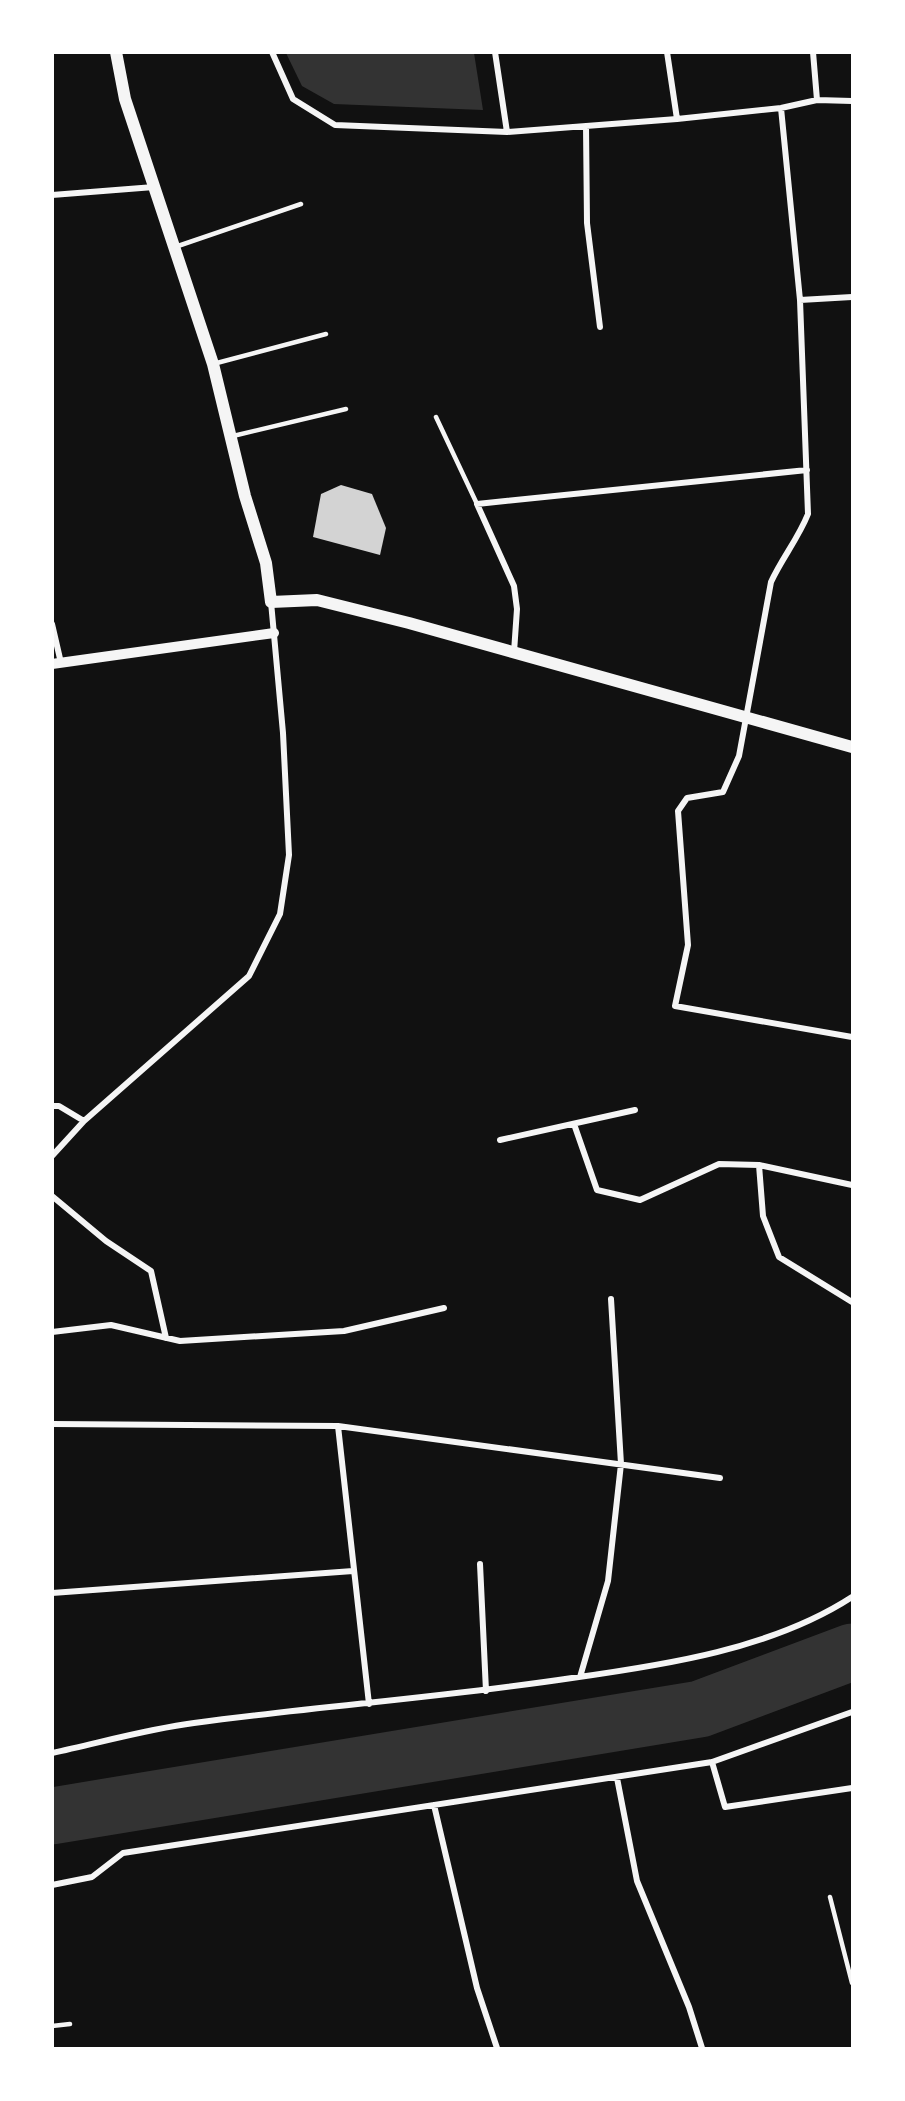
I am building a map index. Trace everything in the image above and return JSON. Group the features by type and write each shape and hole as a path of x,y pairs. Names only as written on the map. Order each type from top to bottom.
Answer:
{"main road":[{"path":"116,52 125,99 213,364 230,437 266,563 271,602 316,600 514,652 852,747"}],"street":[{"path":"272,52 293,99 334,125 507,132 678,120 781,108 817,100 852,101"},
{"path":"495,52 507,132"},
{"path":"667,52 678,120"},
{"path":"813,52 817,100"},
{"path":"781,108 800,300 808,514 799,537 782,557 771,582 739,756 723,792 687,798 678,810 688,945 675,1006 852,1037"},
{"path":"586,126 587,223 600,327"},
{"path":"52,195 155,187"},
{"path":"800,300 852,297"},
{"path":"514,652 517,609 514,586 477,504 807,470"},
{"path":"52,1156 84,1121 249,976 280,914 289,855 283,733 271,602"},
{"path":"52,624 57,663 274,633"},
{"path":"52,1106 59,1106 84,1121"},
{"path":"500,1140 635,1110"},
{"path":"574,1125 597,1190 640,1200 719,1164 759,1165 852,1185"},
{"path":"759,1165 763,1216 779,1257 852,1302"},
{"path":"52,1196 106,1241 151,1271 166,1338"},
{"path":"580,1677 608,1581 621,1464 611,1299"},
{"path":"52,1332 111,1326 180,1341 344,1331 444,1308"},
{"path":"52,1424 338,1426 720,1478"},
{"path":"338,1426 369,1704"},
{"path":"480,1564 486,1691"},
{"path":"52,1593 353,1571"},
{"path":"52,1753 192,1723 486,1691 682,1662 760,1639 836,1607 852,1597"},
{"path":"52,1885 92,1877 123,1853 712,1762 852,1712"},
{"path":"712,1762 725,1807 852,1788"},
{"path":"617,1778 637,1881 689,2007 702,2049"},
{"path":"434,1806 477,1988 497,2049"}],"lane":[{"path":"175,247 301,204"},
{"path":"213,364 326,334"},
{"path":"230,437 345,409"},
{"path":"436,417 477,504"},
{"path":"830,1897 852,1983"},
{"path":"52,2026 70,2024"}],"shaded area":[{"path":"286,53 474,53 483,110 334,104 302,86"}],"building":[{"path":"341,485 372,494 386,528 380,555 313,537 321,494"}],"waterway":[{"path":"52,1816 700,1709 852,1652"}]}
